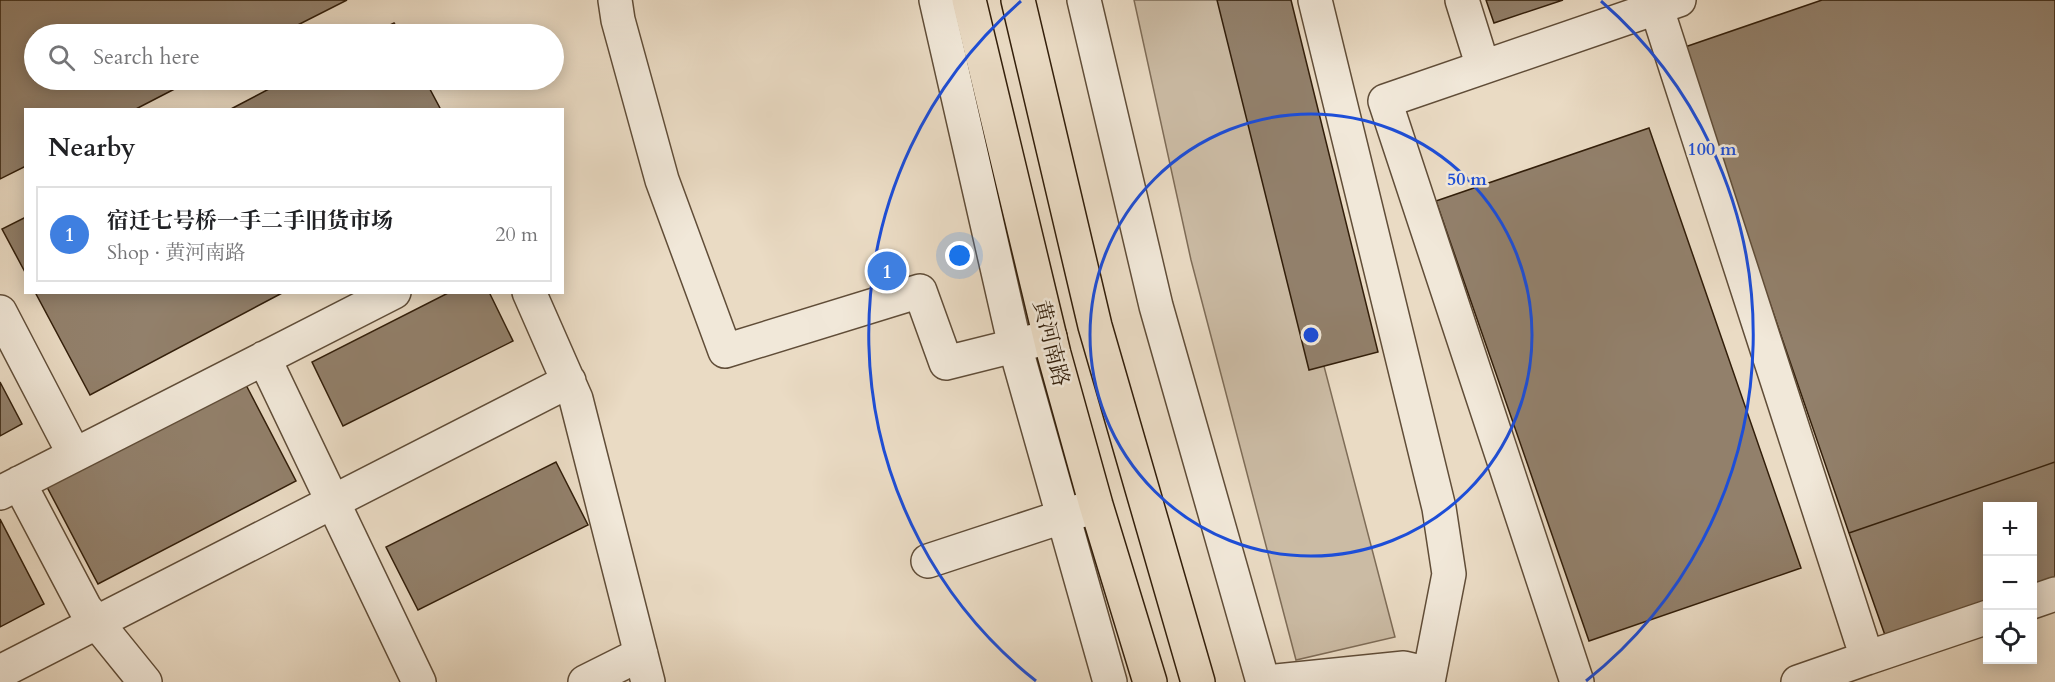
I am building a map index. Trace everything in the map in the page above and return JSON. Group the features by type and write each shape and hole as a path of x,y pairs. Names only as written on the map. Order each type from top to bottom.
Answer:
{"main road":[{"name":"黄河南路","path":"969,0 1050,337 1096,505 1150,682"},
{"name":"黄河南路","path":"1018,0 1095,326 1198,682"}],"street":[{"path":"615,0 618,20 662,180 725,351 920,291 946,363 1050,337"},
{"path":"936,0 1015,346 1110,682"},
{"path":"1084,0 1156,306 1264,682 1404,668 1417,671 1428,682"},
{"path":"1315,0 1439,508 1449,574 1428,682"},
{"path":"1462,0 1483,67"},
{"path":"1577,682 1385,100 1663,3 1867,658"},
{"path":"145,682 85,608 9,488 390,294"},
{"path":"530,294 576,399 644,668 585,682"},
{"path":"0,312 74,454"},
{"path":"264,358 419,682"},
{"path":"0,672 569,381"},
{"path":"928,561 1096,505"},
{"path":"2037,600 2055,594"},
{"path":"1798,682 1983,619"}],"shaded area":[{"path":"1134,0 1228,0 1395,637 1296,660 1191,260"}],"building":[{"path":"0,0 347,0 300,24 24,24 24,90 173,90 138,108 24,108 24,167 0,179"},
{"path":"1217,0 1291,0 1378,352 1309,370"},
{"path":"1486,0 1563,0 1494,23"},
{"path":"1822,0 2055,0 2055,462 1849,533 1682,48"},
{"path":"267,90 430,90 440,108 233,108"},
{"path":"1649,128 1801,568 1589,641 1436,201"},
{"path":"24,218 24,270 2,229"},
{"path":"36,294 280,294 90,395"},
{"path":"446,294 490,294 513,341 343,426 312,362"},
{"path":"0,382 22,424 0,436"},
{"path":"245,383 296,481 98,584 47,487"},
{"path":"556,462 588,525 418,610 386,547"},
{"path":"2055,462 2055,580 2037,585 2037,502 1983,502 1983,605 1886,638 1849,533"},
{"path":"0,519 44,604 0,627"}],"place":[{"name":"宿迁七号桥一手二手旧货市场","path":"887,271"}]}
